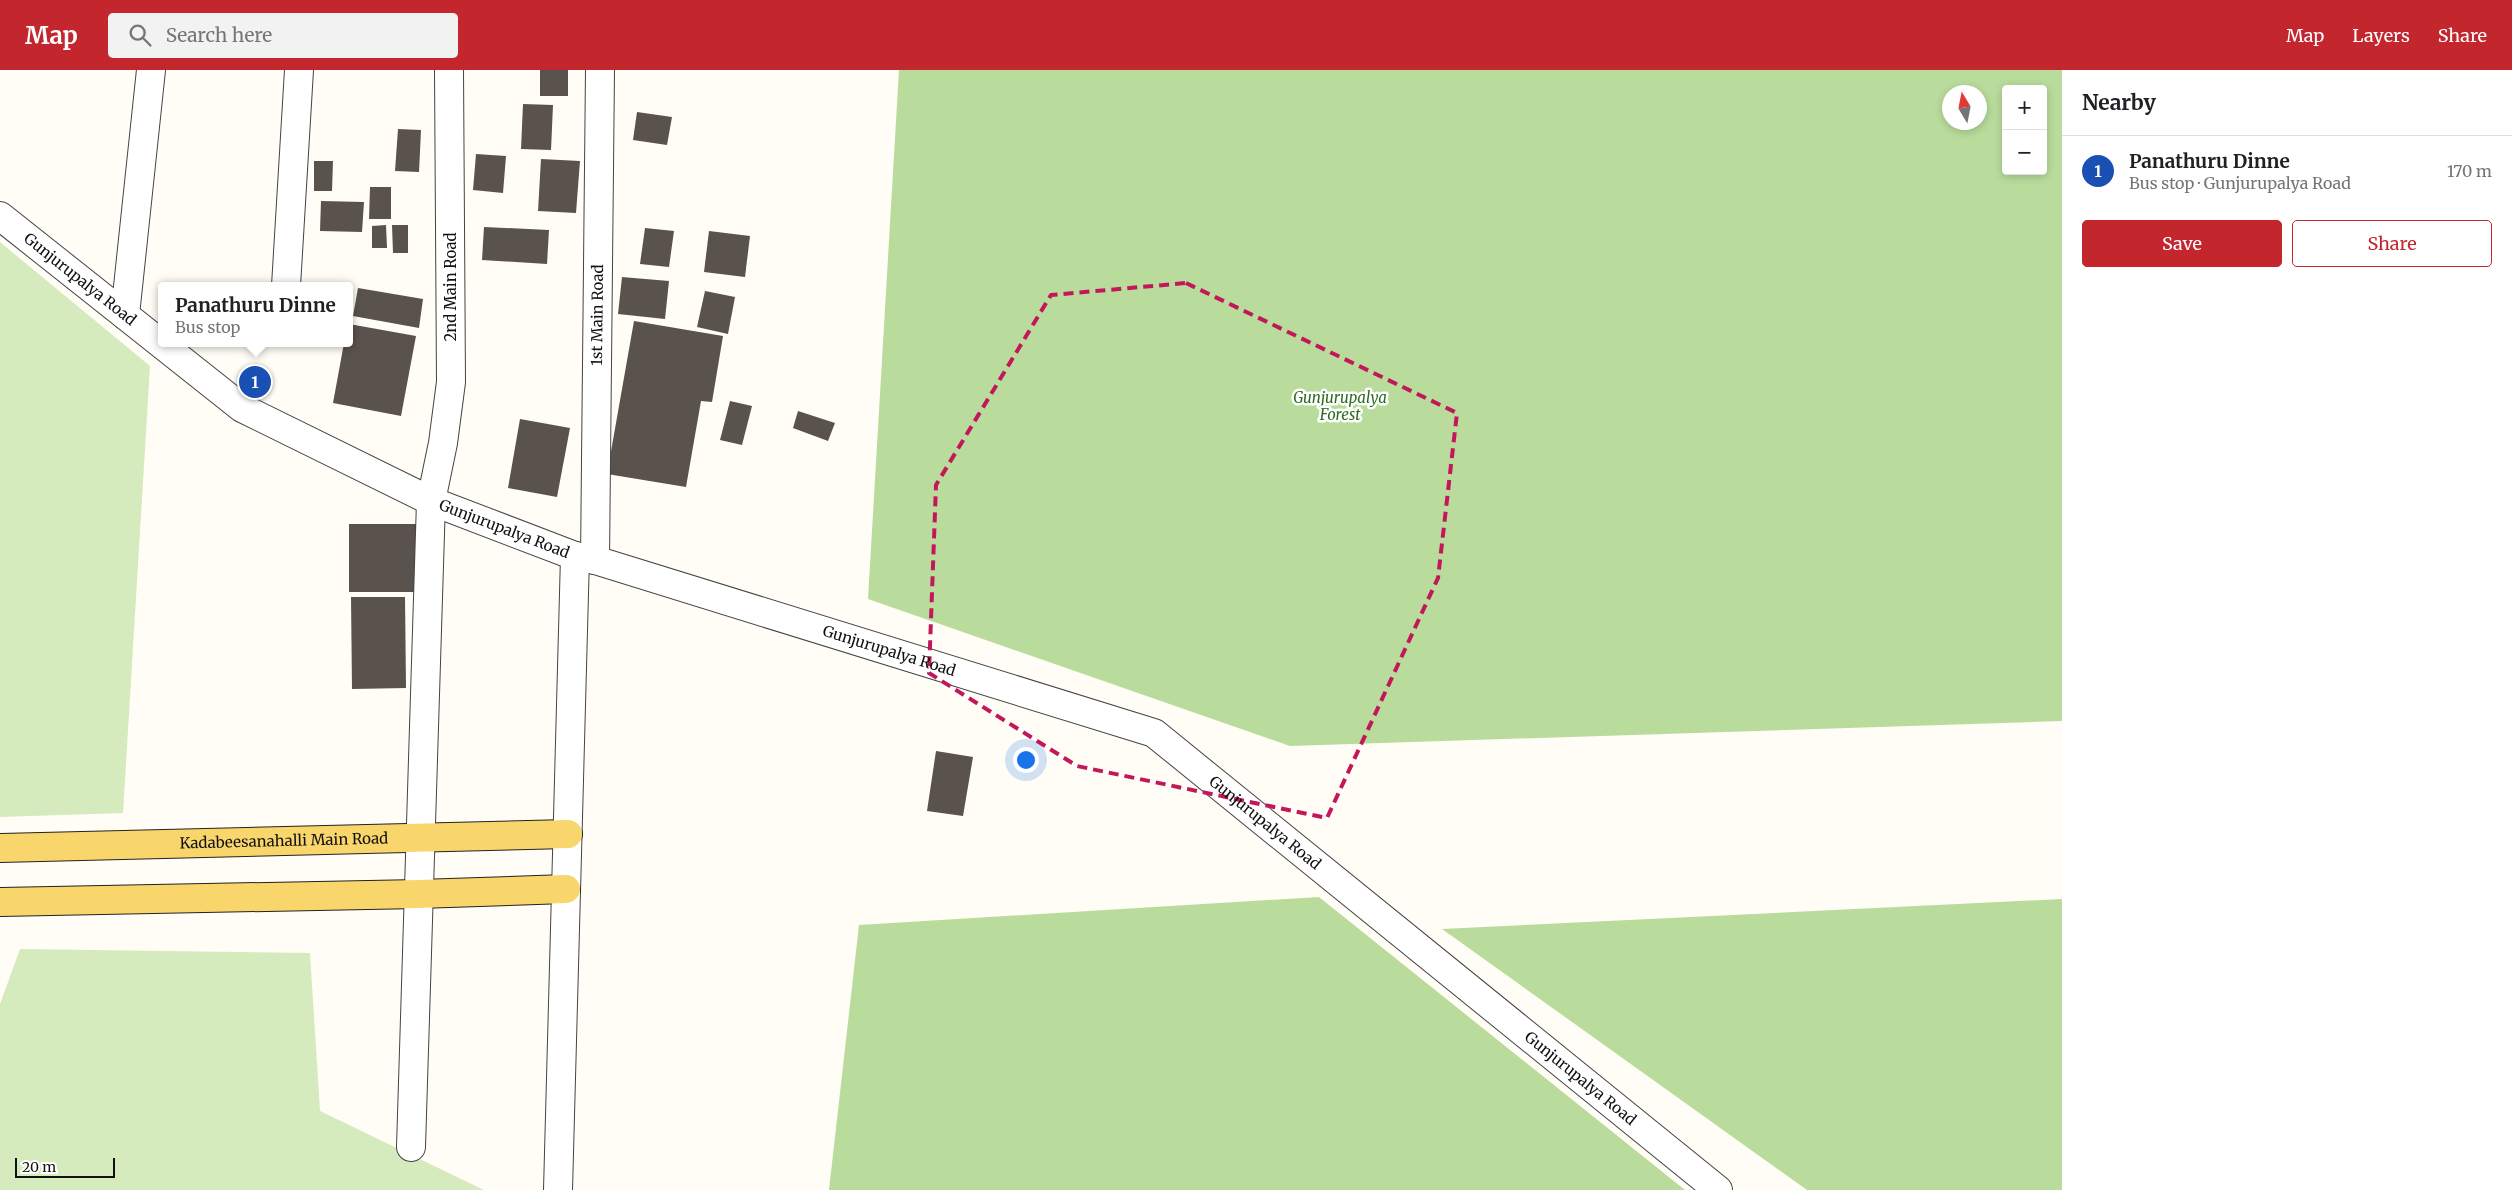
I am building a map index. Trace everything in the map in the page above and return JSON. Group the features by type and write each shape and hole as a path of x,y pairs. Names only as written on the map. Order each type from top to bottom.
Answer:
{"main road":[{"name":"Kadabeesanahalli Main Road","path":"0,848 568,834"},
{"path":"0,902 419,894 566,889"}],"street":[{"path":"125,316 151,70"},
{"path":"286,282 299,70"},
{"name":"2nd Main Road","path":"411,1147 431,501 443,443 451,382 449,70"},
{"name":"1st Main Road","path":"558,1190 568,834 586,558 600,70"},
{"name":"Gunjurupalya Road","path":"0,216 158,342"},
{"name":"Gunjurupalya Road","path":"164,347 242,408 431,501 586,558 1154,733 1718,1190"}],"highlighted area":[{"path":"1186,283 1457,413 1438,578 1327,818 1077,766 929,673 936,485 1051,295"}],"green space":[{"name":"Gunjurupalya Forest","path":"899,70 2062,70 2062,721 1290,746 868,599"},
{"path":"0,242 150,366 123,813 0,817"},
{"path":"1319,897 1685,1190 829,1190 859,925"},
{"path":"2062,899 2062,1190 1807,1190 1442,929"},
{"path":"20,949 310,953 320,1111 484,1190 0,1190 0,1004"}],"building":[{"path":"540,70 568,70 568,96 540,96"},
{"path":"523,104 553,105 551,150 521,149"},
{"path":"637,112 672,117 667,145 633,140"},
{"path":"398,129 421,130 419,172 395,171"},
{"path":"476,154 506,156 503,193 473,190"},
{"path":"541,159 580,161 576,213 538,211"},
{"path":"314,161 333,161 332,191 314,191"},
{"path":"370,187 391,187 391,219 369,219"},
{"path":"321,201 364,202 362,232 320,231"},
{"path":"386,225 387,248 372,248 372,226"},
{"path":"392,225 408,225 408,253 393,253"},
{"path":"484,227 549,230 547,264 482,260"},
{"path":"645,228 674,231 669,267 640,264"},
{"path":"709,231 750,236 745,277 704,272"},
{"path":"622,277 669,281 665,319 618,314"},
{"path":"358,288 423,299 419,328 353,316"},
{"path":"705,291 735,297 728,334 697,327"},
{"path":"634,321 723,336 712,402 701,401 686,487 607,474"},
{"path":"353,325 416,336 401,416 333,403 343,347 353,347"},
{"path":"730,401 752,406 742,445 720,440"},
{"path":"798,411 835,423 828,441 793,428"},
{"path":"520,419 570,428 557,497 508,488"},
{"path":"349,524 420,524 421,592 349,592"},
{"path":"351,597 405,597 406,688 352,689"},
{"path":"936,751 973,757 963,816 927,811"}],"place":[{"name":"Panathuru Dinne","path":"255,382"}]}
